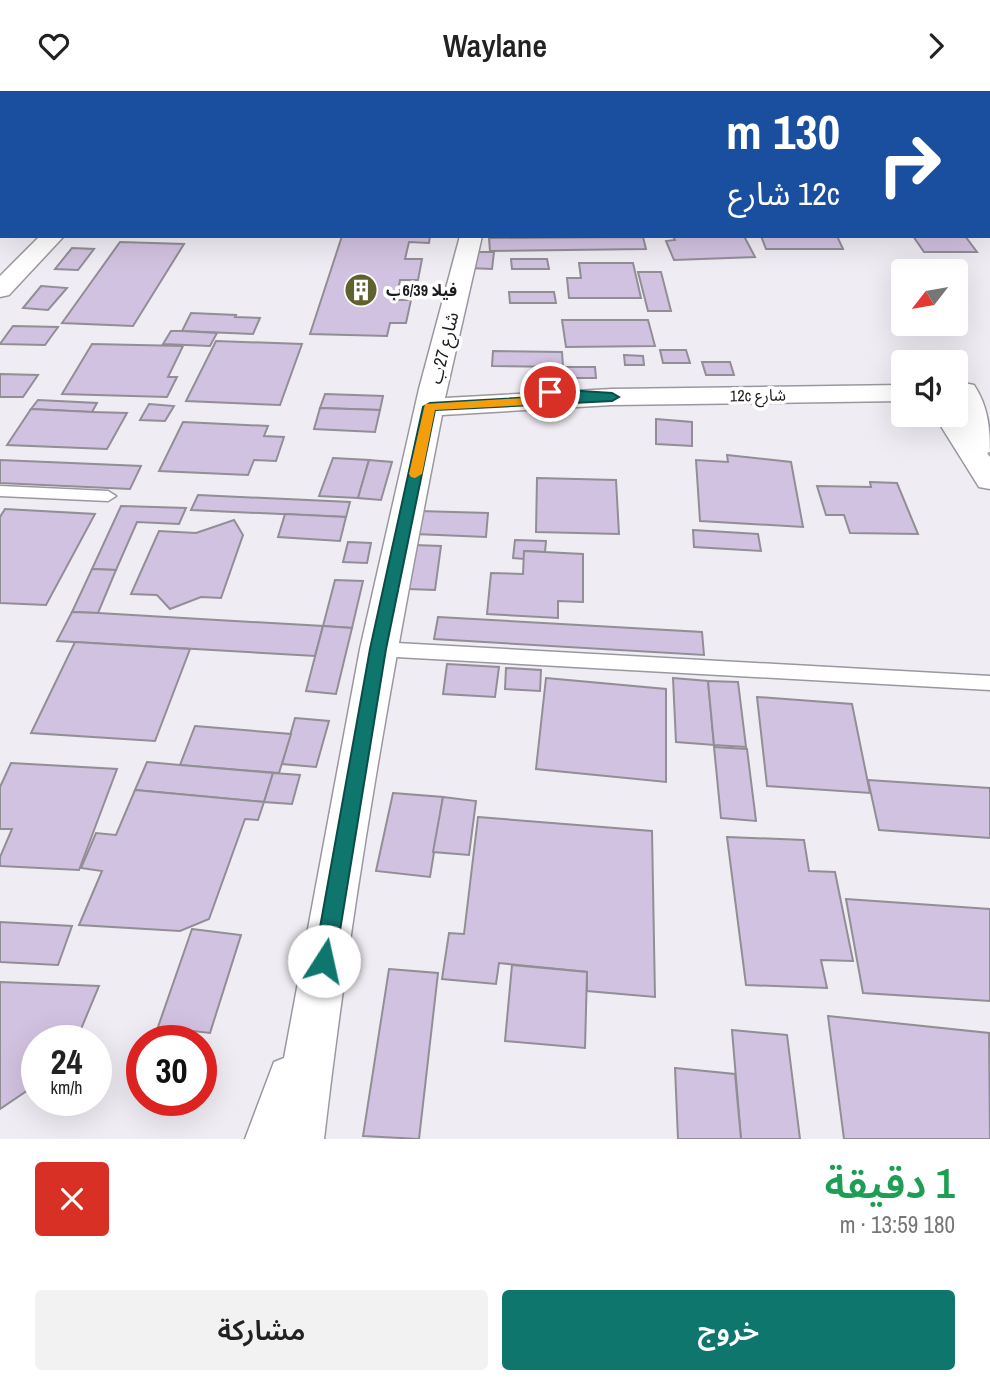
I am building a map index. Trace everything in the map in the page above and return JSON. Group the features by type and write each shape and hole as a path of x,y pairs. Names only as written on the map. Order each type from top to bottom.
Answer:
{"street":[{"name":"شارع 27ب","path":"298,1139 311,1039 378,649 432,398 471,238"},
{"path":"0,290 38,246"},
{"name":"12c شارع","path":"432,398 891,393"},
{"path":"968,407 990,462"},
{"path":"968,410 990,480"},
{"name":"شارع 27ب","path":"271,1139 279,1113 311,1039"}],"lane":[{"path":"0,491 108,496"},
{"path":"378,649 990,683"}],"building":[{"name":"فيلا 6/39ب","path":"341,238 430,238 429,243 409,242 405,259 422,259 418,280 400,280 396,300 411,300 406,323 390,323 387,336 310,334"},
{"path":"489,238 643,238 646,249 490,251"},
{"path":"674,238 745,238 755,257 674,260 666,241 675,240"},
{"path":"762,238 838,238 843,249 766,249"},
{"path":"914,238 966,238 977,252 924,252"},
{"path":"120,242 184,244 133,326 62,323"},
{"path":"72,248 94,249 78,270 55,269"},
{"path":"470,252 494,252 492,269 468,268"},
{"path":"511,259 547,259 549,269 512,269"},
{"path":"579,263 633,263 641,298 569,298 567,278 581,278"},
{"path":"638,272 661,272 671,311 648,311"},
{"path":"41,286 67,288 48,310 23,308"},
{"path":"509,292 554,292 556,303 510,303"},
{"path":"191,313 260,318 253,334 182,331"},
{"path":"562,320 648,320 655,346 566,347"},
{"path":"13,326 58,327 45,345 0,344"},
{"path":"171,331 217,333 210,346 163,344"},
{"path":"216,341 302,344 280,405 186,401"},
{"path":"92,344 183,346 168,377 177,377 167,397 62,394"},
{"path":"660,350 686,350 690,363 663,363"},
{"path":"493,351 562,352 563,367 492,366"},
{"path":"624,355 643,356 644,365 625,365"},
{"path":"702,362 730,362 734,375 706,375"},
{"path":"555,367 595,367 596,378 555,378"},
{"path":"0,374 38,375 23,397 0,397"},
{"path":"325,394 383,396 380,410 320,408"},
{"path":"38,400 97,403 92,412 31,409"},
{"path":"149,404 174,406 165,421 140,420"},
{"path":"320,408 380,410 375,432 314,429"},
{"path":"31,409 127,413 107,449 7,445"},
{"path":"656,419 692,422 692,446 656,444"},
{"path":"183,422 268,426 264,436 284,437 276,461 254,460 248,475 159,471"},
{"path":"727,455 791,462 803,527 700,521 696,460 728,462"},
{"path":"333,458 369,460 358,498 319,496"},
{"path":"0,460 141,466 130,489 0,483"},
{"path":"369,460 392,462 381,500 358,498"},
{"path":"537,478 616,480 619,534 536,532"},
{"path":"870,482 897,483 918,534 850,533 844,515 826,515 817,486 871,487"},
{"path":"198,495 350,502 346,517 191,510"},
{"path":"121,506 186,508 179,524 137,522 116,570 92,569"},
{"path":"5,509 95,514 46,605 0,603 0,517"},
{"path":"419,511 488,513 486,537 415,534"},
{"path":"285,514 346,517 340,541 278,537"},
{"path":"234,520 243,535 221,598 201,597 170,609 157,595 131,594 159,531 196,533"},
{"path":"693,530 758,534 761,551 694,547"},
{"path":"515,540 546,541 545,552 524,551 524,559 513,558"},
{"path":"348,542 371,543 367,563 343,562"},
{"path":"414,545 441,546 435,590 408,589"},
{"path":"524,551 583,554 583,602 558,601 558,618 487,614 491,573 523,574"},
{"path":"92,569 116,570 98,613 72,612"},
{"path":"335,580 363,581 352,628 323,626"},
{"path":"72,612 323,626 315,656 57,641"},
{"path":"438,617 702,632 704,655 434,639"},
{"path":"323,626 352,628 336,694 306,691"},
{"path":"75,642 190,649 155,741 31,733"},
{"path":"447,664 499,667 495,697 443,694"},
{"path":"506,668 541,670 540,691 505,689"},
{"path":"546,678 666,689 666,782 536,769"},
{"path":"673,678 708,681 714,745 676,742"},
{"path":"708,681 738,682 746,747 714,745"},
{"path":"757,697 852,704 870,793 767,786"},
{"path":"295,718 329,721 316,767 282,764"},
{"path":"195,726 291,734 279,773 180,765"},
{"path":"714,747 747,749 756,821 721,818"},
{"path":"147,762 273,773 264,802 135,790"},
{"path":"11,763 117,769 79,870 0,866 0,857 12,829 0,829 0,787"},
{"path":"273,773 300,775 292,804 264,802"},
{"path":"868,780 990,788 990,838 879,830"},
{"path":"135,790 264,802 258,820 245,819 209,919 180,931 79,925 102,871 81,868 96,833 116,835"},
{"path":"393,793 443,797 430,877 376,871"},
{"path":"443,797 476,801 469,855 433,852"},
{"path":"478,817 652,831 655,997 587,991 587,972 499,963 496,984 442,979 449,933 464,934"},
{"path":"727,837 804,840 809,871 835,872 853,961 821,960 827,988 746,985"},
{"path":"846,899 990,909 990,1001 863,993"},
{"path":"0,922 72,926 58,965 0,962"},
{"path":"192,929 241,935 213,1025 159,1025"},
{"path":"512,965 587,972 585,1048 505,1041"},
{"path":"389,969 438,973 419,1139 363,1136"},
{"path":"0,982 99,986 83,1025 21,1025 21,1095 0,1109"},
{"path":"828,1016 989,1033 990,1139 844,1139"},
{"path":"732,1030 787,1035 800,1139 741,1139"},
{"path":"675,1068 735,1074 741,1139 678,1139"}],"slow traffic":[{"path":"415,474 430,407 523,402"}],"place":[{"name":"فيلا 6/39ب","path":"361,290"}],"route":[{"path":"324,961 378,649 430,407 612,397 550,392"}]}
